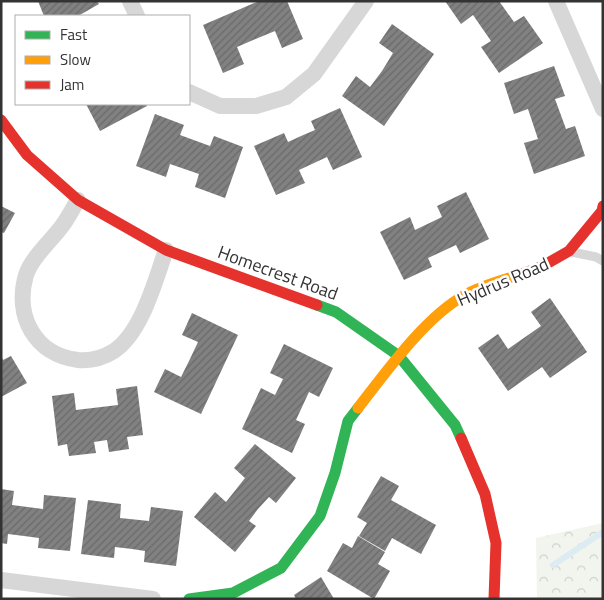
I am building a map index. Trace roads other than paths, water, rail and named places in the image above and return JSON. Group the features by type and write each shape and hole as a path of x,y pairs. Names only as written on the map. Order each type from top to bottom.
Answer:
{"street":[{"path":"130,1 137,15"},
{"path":"190,92 220,106 256,106 286,96 314,74 366,1"},
{"path":"556,1 603,109"},
{"name":"Homecrest Road","path":"1,120 28,155 78,200 166,250 336,312 399,356 455,424 485,494 496,543 494,599"},
{"path":"78,200 26,275 24,290 28,324 35,339 56,355 69,359 94,359 115,351 135,326 145,307 166,250"},
{"name":"Hydrus Road","path":"189,599 233,592 281,568 320,516 336,473 348,421 399,356 446,307 466,294 541,267 569,251 602,211 603,206"},
{"path":"1,580 153,599"}],"lane":[{"path":"569,251 596,257 603,262"}],"waterway":[{"path":"553,565 603,532"}]}
